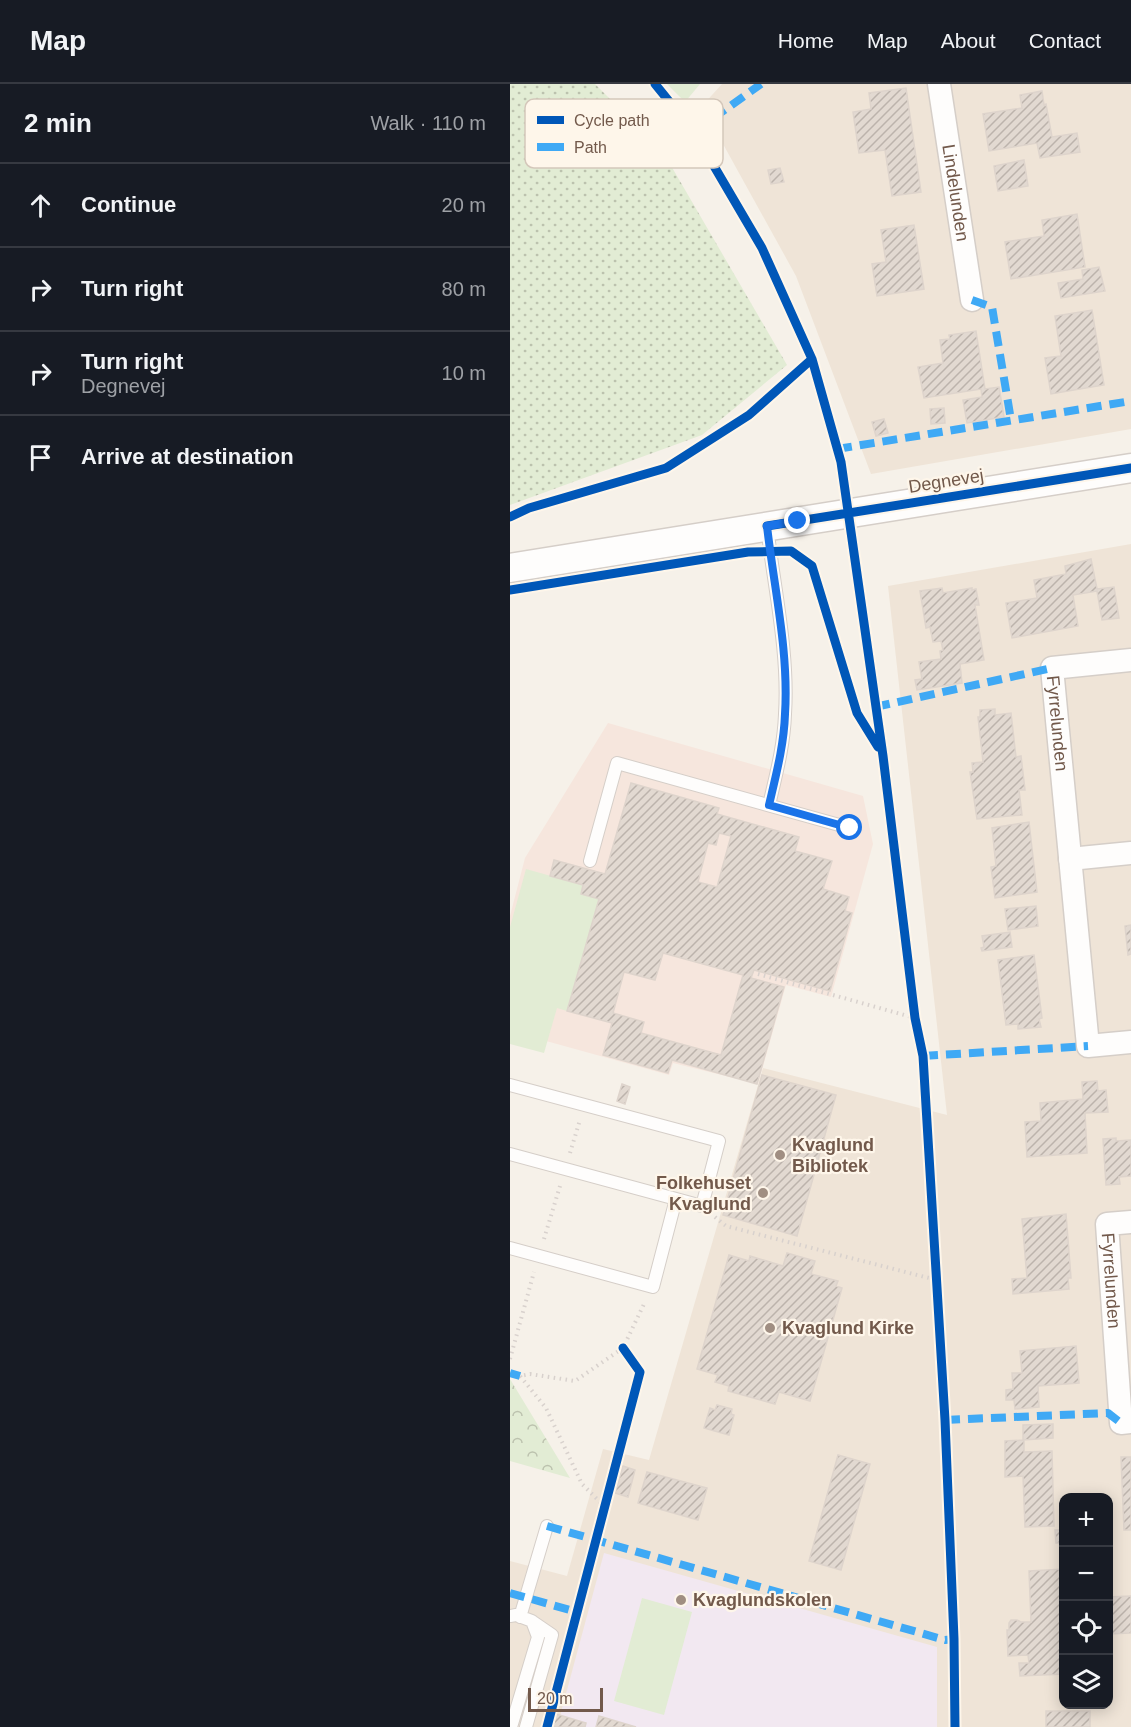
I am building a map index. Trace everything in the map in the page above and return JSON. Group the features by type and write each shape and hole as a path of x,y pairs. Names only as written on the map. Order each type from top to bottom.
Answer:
{"street":[{"name":"Lindelunden","path":"939,84 972,300"},
{"name":"Degnevej","path":"510,568 1131,468"},
{"name":"Fyrrelunden","path":"1131,660 1052,668 1088,1046 1131,1042"},
{"path":"1070,859 1131,853"},
{"name":"Fyrrelunden","path":"1131,1222 1107,1224 1121,1423 1131,1422"}],"lane":[{"path":"767,526 785,671 785,715 779,764 769,805"},
{"path":"590,861 616,763 850,828"},
{"path":"510,1085 719,1141 702,1206 510,1154"},
{"path":"510,1248 653,1287 676,1199"},
{"path":"526,1727 552,1635 532,1621 515,1617 547,1526"},
{"path":"511,1727 538,1636 532,1621"}],"path":[{"path":"758,974 915,1018"},
{"path":"510,1359 585,1105"},
{"path":"702,1206 726,1226 935,1278"},
{"path":"605,1507 582,1484 546,1408 520,1376 530,1374 575,1381 623,1348 653,1287"}],"shaded area":[{"path":"722,84 1131,84 1131,429 871,474 796,276 723,144 723,99 708,99"},
{"path":"1131,544 1131,1727 510,1727 510,1561 567,1576 603,1449 649,1460 763,1068 947,1115 888,586"},
{"path":"608,723 863,796 873,844 831,997 786,985 758,1084 673,1063 669,1075 510,1031 510,916 525,858"},
{"name":"Kvaglundskolen","path":"604,1553 937,1647 937,1727 557,1727"}],"green space":[{"path":"510,84 595,84 610,99 525,99 525,168 672,168 787,365 702,435 510,505"},
{"path":"667,84 700,84 688,99 682,99"},
{"path":"526,869 583,885 581,894 599,899 567,1011 557,1008 544,1053 510,1044 510,927"},
{"path":"510,1379 570,1478 510,1461"},
{"path":"642,1598 692,1612 664,1715 614,1701"}],"building":[{"path":"906,88 921,192 892,196 885,150 859,153 853,112 871,109 869,93"},
{"path":"1042,91 1052,137 1077,133 1080,152 1040,158 1037,143 989,151 983,114 1022,108 1020,95"},
{"path":"1024,160 1028,186 998,191 994,166"},
{"path":"780,168 784,182 771,184 768,170"},
{"path":"1077,214 1085,267 1011,279 1005,242 1044,236 1042,220"},
{"path":"914,225 924,289 877,296 872,264 886,262 881,230"},
{"path":"1099,267 1105,291 1061,298 1058,283 1083,279 1082,270"},
{"path":"1092,310 1104,385 1051,394 1045,358 1061,356 1055,316"},
{"path":"976,331 985,389 999,387 1004,417 967,423 963,400 982,397 981,389 924,398 918,367 943,363 940,340 950,339 949,335"},
{"path":"944,408 945,423 931,424 930,409"},
{"path":"884,419 888,433 876,436 872,422"},
{"path":"1091,559 1097,589 1114,587 1119,618 1102,620 1097,591 1073,595 1078,626 1012,638 1006,603 1037,598 1034,580 1066,574 1065,566"},
{"path":"942,588 943,593 976,589 979,605 975,605 984,660 960,664 962,683 917,690 915,680 922,679 919,662 941,659 940,651 943,650 941,641 933,642 930,627 926,628 920,591"},
{"path":"995,709 995,715 1011,713 1016,757 1021,756 1025,790 1019,790 1022,815 977,819 970,772 973,772 972,763 983,762 978,717 980,717 980,710"},
{"path":"631,783 719,808 717,814 799,837 795,851 832,861 823,889 849,897 845,911 852,913 830,991 754,970 751,978 784,987 757,1084 672,1060 668,1073 603,1055 612,1023 567,1011 599,899 581,894 583,885 550,876 554,860 605,874","holes":["719,833 731,836 717,887 698,882 708,843 716,845","663,953 743,975 721,1055 641,1033 644,1022 613,1013 624,972 655,980"]},
{"path":"1029,822 1037,892 995,898 991,867 996,866 992,828"},
{"path":"1036,906 1038,926 1008,930 1005,909"},
{"path":"1131,925 1131,954 1128,955 1125,926"},
{"path":"1010,932 1012,947 982,951 981,948 984,947 982,936"},
{"path":"1034,955 1042,1018 1039,1019 1041,1027 1018,1029 1018,1024 1006,1025 998,960"},
{"name":"Kvaglund Bibliotek","path":"762,1075 836,1095 797,1236 723,1215"},
{"path":"1097,1081 1098,1091 1106,1090 1108,1112 1085,1113 1087,1153 1027,1157 1025,1122 1041,1121 1040,1103 1083,1099 1082,1082"},
{"path":"622,1084 630,1087 625,1104 617,1101"},
{"path":"1116,1138 1116,1141 1131,1140 1131,1176 1119,1177 1120,1184 1106,1185 1103,1139"},
{"path":"1066,1214 1071,1278 1068,1278 1069,1289 1013,1294 1012,1279 1027,1278 1022,1219"},
{"name":"Kvaglund Kirke","path":"787,1253 815,1261 811,1274 838,1281 836,1286 842,1288 810,1401 779,1392 775,1404 728,1391 729,1386 715,1382 718,1375 697,1369 729,1255 749,1261 750,1256 783,1266"},
{"path":"1076,1346 1079,1383 1038,1386 1039,1407 1015,1409 1014,1400 1006,1400 1006,1390 1013,1389 1012,1373 1022,1373 1020,1351"},
{"path":"717,1405 732,1409 731,1414 734,1415 729,1435 704,1428 710,1408 715,1410"},
{"path":"1053,1424 1053,1438 1023,1440 1023,1425"},
{"path":"1024,1440 1024,1452 1052,1451 1054,1526 1025,1527 1023,1476 1005,1477 1005,1441"},
{"path":"838,1455 870,1464 841,1570 809,1561"},
{"path":"1121,1457 1131,1457 1131,1530 1124,1530"},
{"path":"623,1466 635,1470 628,1497 615,1493"},
{"path":"647,1472 707,1488 698,1520 638,1503"},
{"path":"1055,1530 1059,1530 1059,1543 1056,1543"},
{"path":"1059,1569 1059,1674 1020,1676 1019,1663 1029,1663 1028,1655 1008,1656 1007,1630 1009,1630 1011,1620 1031,1622 1029,1571"},
{"path":"1131,1596 1131,1633 1113,1634 1113,1597"},
{"path":"1046,1711 1090,1711 1090,1727 1046,1727"},
{"path":"556,1714 586,1723 585,1727 552,1727"},
{"path":"599,1716 636,1727 596,1727"}],"marked path":[{"path":"723,111 761,84"},
{"path":"972,300 992,307 1011,420"},
{"path":"837,449 1131,401"},
{"path":"875,707 1052,668"},
{"path":"923,1056 1088,1046"},
{"path":"510,1373 520,1376"},
{"path":"945,1420 1108,1413 1121,1423"},
{"path":"547,1526 945,1640 954,1639"},
{"path":"510,1593 577,1612"}],"cycle path":[{"path":"655,84 667,99"},
{"path":"715,168 762,248 812,359 841,462 883,756 915,1018 923,1056 945,1420 954,1639 955,1727"},
{"path":"510,517 529,508 666,468 749,415 812,359"},
{"path":"767,526 1131,468"},
{"path":"510,590 748,552 791,551 812,566 857,713 878,747"},
{"path":"547,1727 640,1372 623,1348"}],"place":[{"name":"Kvaglund Bibliotek","path":"780,1155"},
{"name":"Folkehuset Kvaglund","path":"763,1193"},
{"name":"Kvaglund Kirke","path":"770,1328"},
{"name":"Kvaglundskolen","path":"681,1600"}],"route":[{"path":"798,521 767,526 785,671 785,715 779,764 769,805 850,828"}]}
